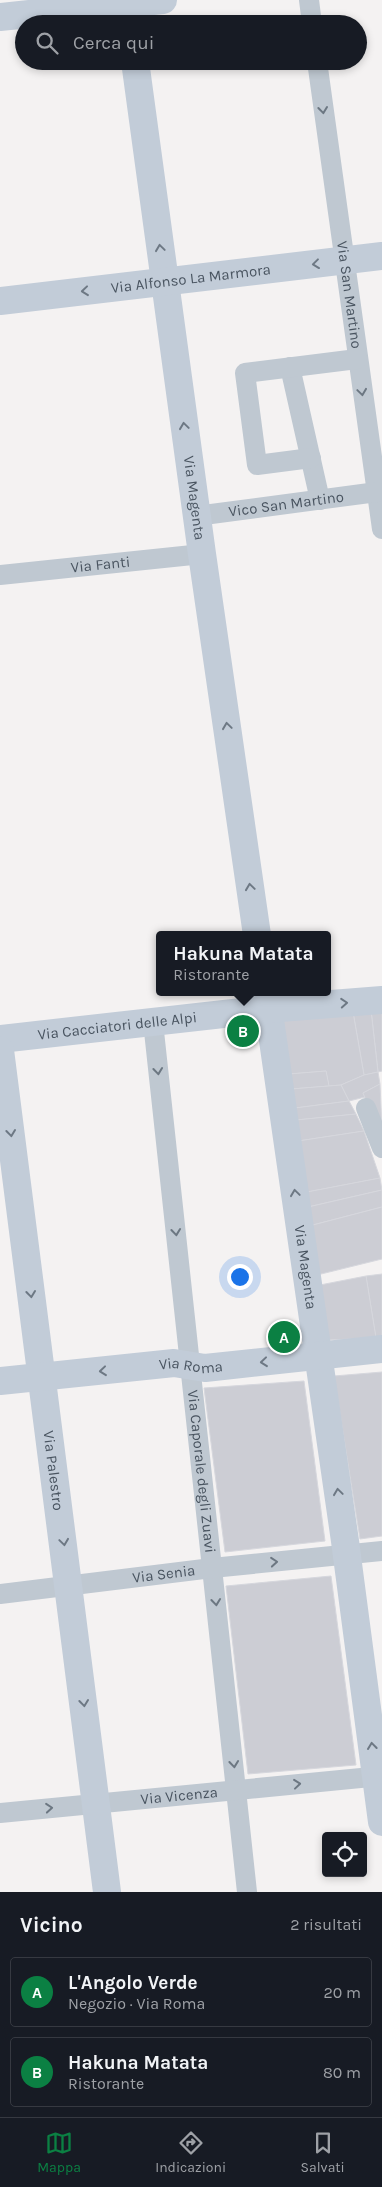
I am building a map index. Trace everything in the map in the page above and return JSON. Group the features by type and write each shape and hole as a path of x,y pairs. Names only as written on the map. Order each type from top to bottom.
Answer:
{"street":[{"path":"32,15 129,9 163,0"},
{"path":"309,0 311,15"},
{"path":"0,17 15,16"},
{"name":"Via Magenta","path":"136,70 196,516 256,931"},
{"name":"Via San Martino","path":"318,70 343,260 382,529"},
{"name":"Via Alfonso La Marmora","path":"0,301 382,256"},
{"path":"311,458 257,465 245,373 357,359"},
{"path":"290,367 320,500"},
{"name":"Vico San Martino","path":"196,516 377,492"},
{"name":"Via Fanti","path":"0,575 202,554"},
{"name":"Via Magenta","path":"267,1000 319,1356 340,1551 374,1781"},
{"name":"Via Cacciatori delle Alpi","path":"0,1039 153,1022 267,1000 382,1000"},
{"name":"Via Caporale degli Zuavi","path":"153,1022 247,1892"},
{"name":"Via Palestro","path":"0,1050 70,1586 107,1892"},
{"path":"366,1108 382,1148"},
{"name":"Via Roma","path":"0,1381 42,1378 174,1362 205,1368 382,1349"},
{"name":"Via Senia","path":"0,1594 340,1551 382,1551"},
{"path":"374,1781 382,1822"},
{"name":"Via Vicenza","path":"0,1813 237,1790 374,1781"}],"building":[{"path":"382,1008 382,1071 378,1072 371,1010"},
{"path":"371,1010 378,1072 364,1075 353,1012"},
{"path":"353,1012 364,1075 341,1085 329,1086 326,1071 289,1074 283,1020"},
{"path":"326,1071 329,1086 291,1089 289,1074"},
{"path":"378,1072 380,1084 363,1093 365,1097 349,1101 341,1085 364,1075"},
{"path":"380,1084 382,1129 379,1131 363,1093"},
{"path":"341,1085 349,1101 295,1108 291,1089"},
{"path":"349,1101 356,1114 296,1120 295,1108"},
{"path":"356,1114 364,1131 298,1141 296,1120"},
{"path":"364,1131 380,1178 307,1192 298,1141"},
{"path":"380,1178 382,1190 308,1207 307,1192"},
{"path":"382,1190 382,1207 309,1226 308,1207"},
{"path":"382,1207 382,1259 317,1275 309,1226"},
{"path":"382,1274 382,1337 376,1338 366,1276"},
{"path":"366,1276 376,1338 328,1340 320,1285"},
{"path":"382,1372 382,1536 360,1539 334,1376"},
{"path":"304,1381 325,1541 225,1552 204,1388"},
{"path":"331,1576 356,1765 248,1774 226,1586"}],"place":[{"name":"Hakuna Matata","path":"243,1031"},
{"name":"L'Angolo Verde","path":"284,1337"}]}
